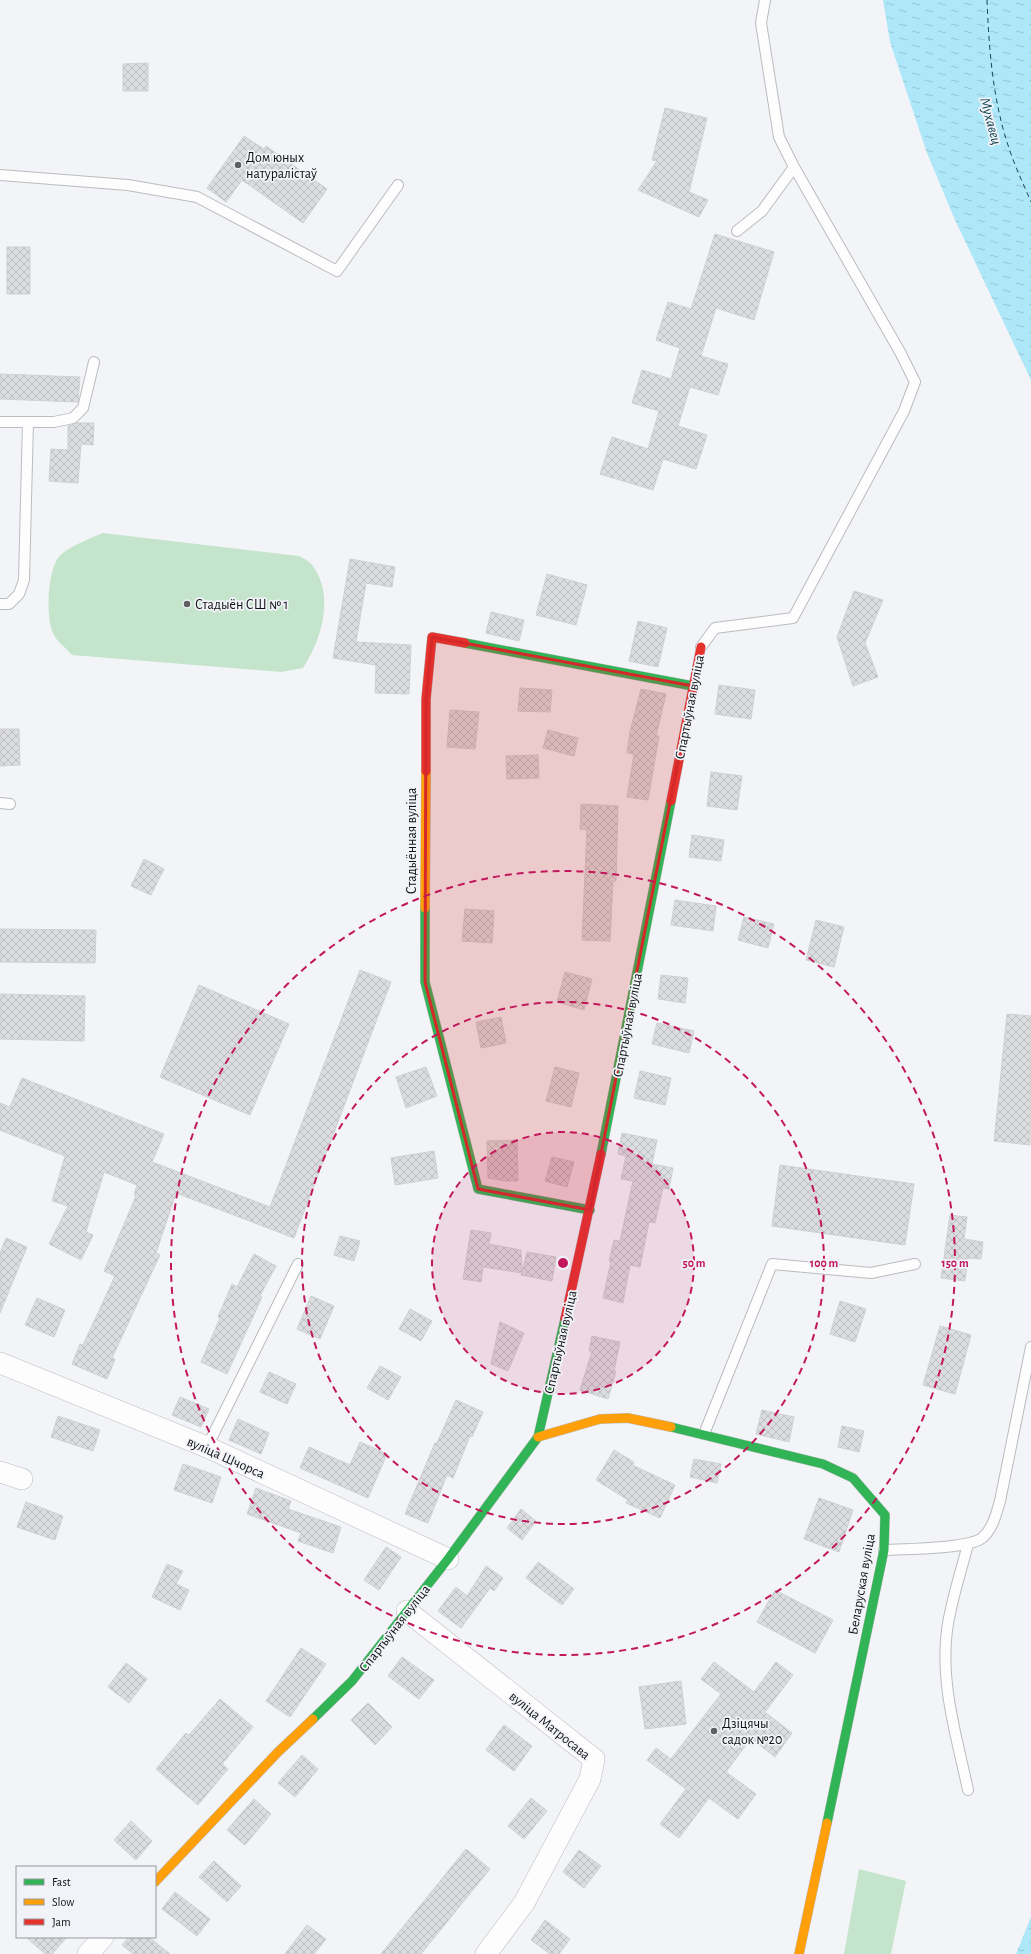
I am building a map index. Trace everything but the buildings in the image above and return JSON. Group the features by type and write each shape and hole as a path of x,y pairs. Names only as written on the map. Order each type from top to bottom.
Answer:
{"street":[{"name":"Стадыённая вуліца","path":"590,1210 478,1189 425,982 426,698 432,637 693,686"},
{"name":"Спартыўная вуліца","path":"156,1881 278,1752 352,1681 448,1559 538,1437 590,1210 701,648"},
{"name":"вуліца Шчорса","path":"0,1363 207,1447 448,1559"},
{"name":"Беларуская вуліца","path":"538,1437 600,1419 628,1418 704,1434 823,1464 853,1478 885,1515 884,1550 799,1954"},
{"path":"0,1472 22,1479"},
{"name":"вуліца Матросава","path":"407,1611 594,1759 590,1779 524,1903 486,1954"},
{"path":"88,1954 102,1938"}],"lane":[{"path":"701,648 715,628 792,618 904,411 914,382 900,352 794,167 779,137 761,23 764,0"},
{"path":"737,231 762,211 794,167"},
{"path":"0,175 128,185 197,197 337,271 398,185"},
{"path":"0,422 54,422 73,418 82,408 94,362"},
{"path":"0,604 9,604 19,594 24,580 28,422"},
{"path":"207,1447 298,1264"},
{"path":"704,1434 772,1264 871,1273 915,1264"},
{"path":"884,1550 968,1544 982,1538 992,1524 998,1507 1031,1347"},
{"path":"968,1544 947,1630 945,1666 950,1704 968,1790"}],"highlighted area":[{"path":"432,637 693,686 590,1210 478,1189 425,982 426,699"}],"green space":[{"name":"Стадыён СШ № 1","path":"103,533 299,556 308,561 319,577 323,590 324,603 323,617 316,644 303,668 281,672 72,655 55,637 52,630 49,610 51,575 54,565 61,554"},
{"path":"859,1869 906,1881 891,1954 844,1954"}],"water":[{"name":"Мухавец","path":"883,0 1031,0 1031,380 955,220 927,153 890,42"},
{"path":"1031,1917 1031,1954 1016,1954"}],"ferry route":[{"path":"987,0 993,77 1004,133 1017,171 1031,202"}],"traffic: fast":[{"path":"465,643 693,686"},
{"path":"601,1154 671,801"},
{"path":"425,908 425,982 478,1189 590,1210"},
{"path":"313,1719 352,1681 448,1559 538,1437 565,1319"},
{"path":"671,1427 823,1464 853,1478 885,1515 884,1550 827,1823"}],"traffic: slow":[{"path":"425,908 426,771"},
{"path":"538,1437 600,1419 628,1418 671,1427"},
{"path":"156,1881 278,1752 313,1719"},
{"path":"799,1954 827,1823"}],"traffic: jam":[{"path":"426,771 426,699 432,637 465,643"},
{"path":"671,801 701,647"},
{"path":"565,1319 601,1154"}],"place":[{"name":"Дом юных натуралістаў","path":"238,165"},
{"name":"Стадыён СШ № 1","path":"187,604"},
{"name":"Дзіцячы садок №20","path":"714,1731"}]}
